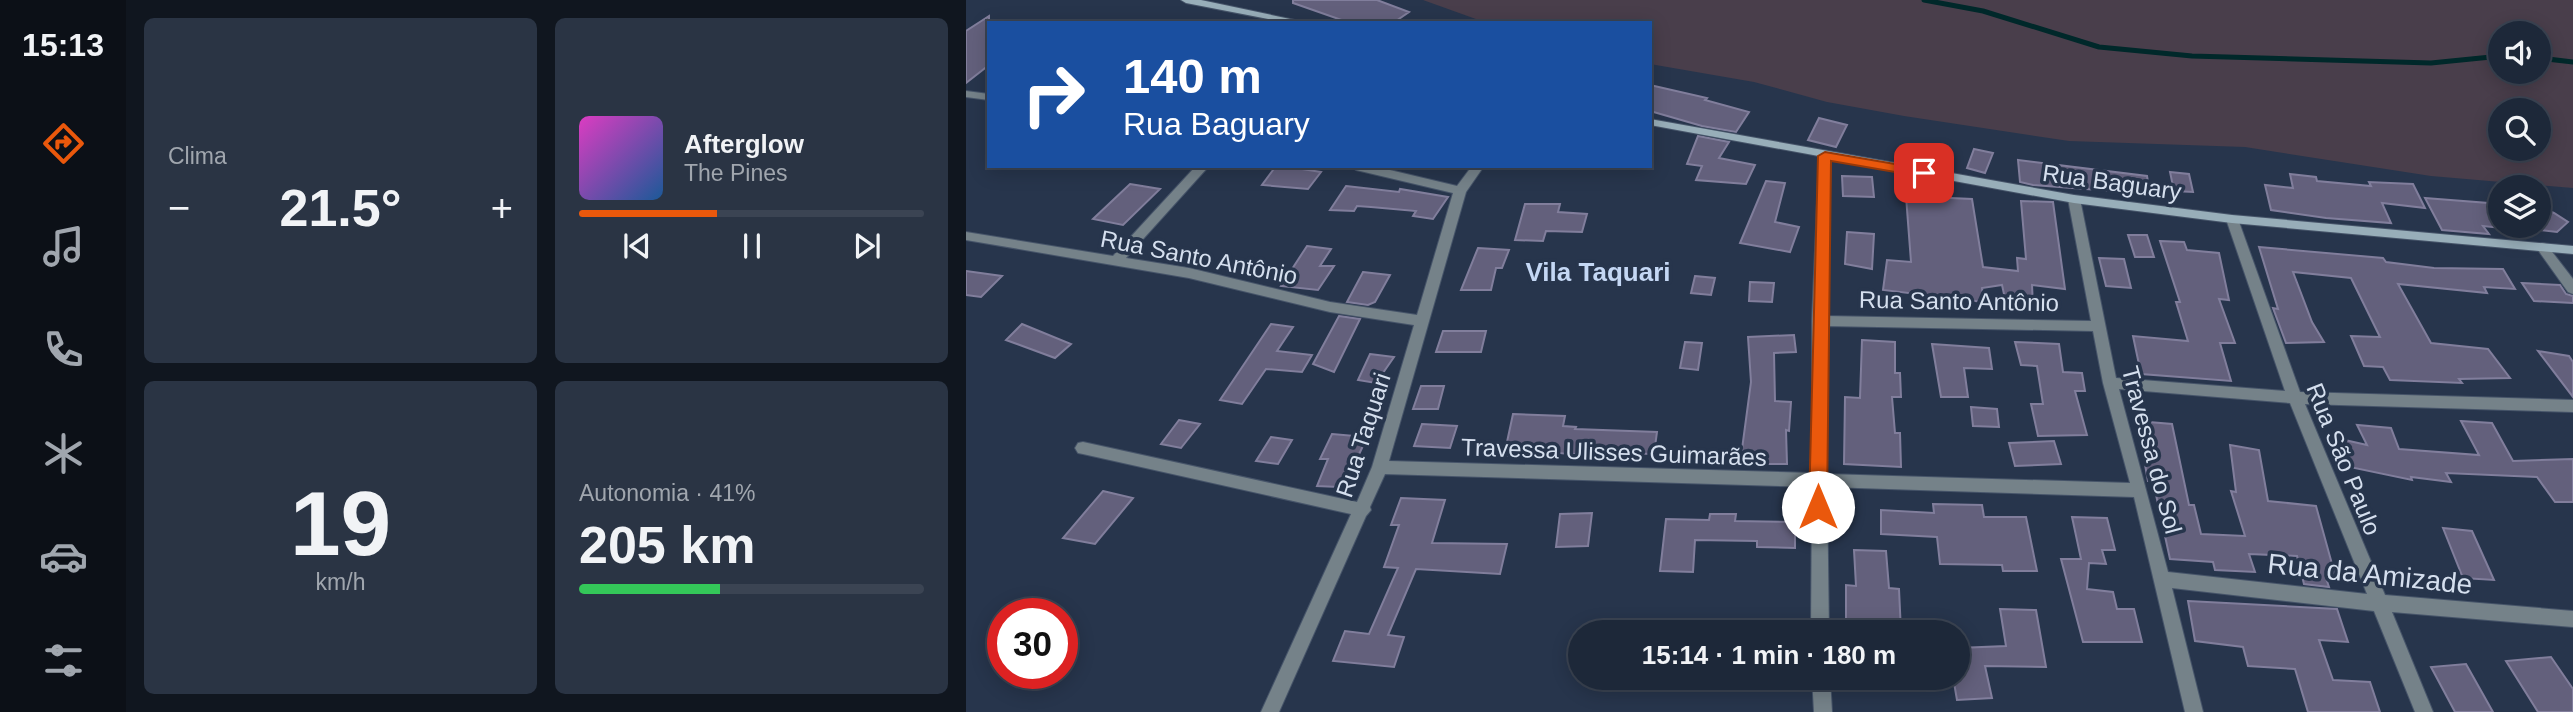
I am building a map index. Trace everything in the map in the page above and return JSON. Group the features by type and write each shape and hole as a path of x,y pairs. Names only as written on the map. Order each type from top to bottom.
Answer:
{"street":[{"path":"1186,0 1294,21"},
{"path":"966,94 987,97"},
{"name":"Rua Baguary","path":"1652,122 1825,156 2074,199 2232,219 2573,250"},
{"path":"1820,620 1819,321 1825,156"},
{"path":"1115,262 1201,168"},
{"path":"1364,168 1460,191"},
{"name":"Rua Taquari","path":"1270,712 1363,510 1380,467 1460,191 1477,168"},
{"name":"Travessa do Sol","path":"2074,199 2110,383 2140,490 2194,712"},
{"name":"Rua São Paulo","path":"2232,219 2295,398 2424,712"},
{"name":"Rua Santo Antônio","path":"966,236 1189,273 1330,307 1423,321"},
{"path":"2542,247 2573,289"},
{"name":"Rua Santo Antônio","path":"1819,321 2097,326"},
{"path":"2110,383 2295,398 2573,407"},
{"path":"1083,448 1363,510"},
{"name":"Travessa Ulisses Guimarães","path":"1380,467 2140,490"},
{"name":"Rua da Amizade","path":"2162,579 2377,603 2573,619"},
{"path":"1822,690 1823,712"}],"shaded area":[{"path":"1423,0 2573,0 2573,188 2551,186 2551,175 2488,175 2488,181 2431,176 2245,147 2069,141 1827,102 1754,82 1652,64 1652,21 1481,21"}],"building":[{"path":"1293,0 1377,0 1409,12 1396,21 1344,21 1293,3"},
{"path":"989,16 987,67 966,83 966,31"},
{"path":"1652,85 1707,98 1705,100 1749,112 1736,132 1702,126 1652,112"},
{"path":"1819,118 1847,125 1836,147 1808,140"},
{"path":"1698,136 1729,142 1719,158 1755,165 1746,184 1696,180 1702,166 1687,164"},
{"path":"1974,149 1993,153 1985,173 1967,168"},
{"path":"2018,160 2147,176 2150,194 2020,182"},
{"path":"1275,168 1321,172 1308,189 1262,185"},
{"path":"2170,172 2189,174 2193,192 2174,191"},
{"path":"2290,174 2316,177 2317,181 2371,186 2369,182 2413,184 2425,208 2382,203 2391,223 2271,210 2265,185 2293,188"},
{"path":"1842,176 1872,177 1874,197 1843,196"},
{"path":"1766,181 1785,183 1775,222 1799,227 1790,252 1740,243"},
{"path":"1130,184 1160,189 1123,225 1093,219"},
{"path":"1346,186 1399,192 1400,189 1448,197 1433,219 1413,216 1416,211 1371,207 1357,206 1354,211 1330,210"},
{"path":"1906,196 1972,199 1983,267 2018,271 2017,258 2026,259 2021,201 2053,202 2065,289 2032,285 2033,306 2006,303 2002,285 1982,288 1984,302 1883,290 1887,260 1911,262"},
{"path":"2425,198 2488,203 2488,227 2483,226 2488,234 2442,230"},
{"path":"1525,204 1560,204 1558,212 1587,214 1582,232 1546,231 1543,241 1515,240"},
{"path":"2551,212 2568,222 2557,232 2551,231"},
{"path":"1847,232 1874,234 1872,269 1845,264"},
{"path":"2128,235 2147,235 2154,257 2135,257"},
{"path":"2160,241 2184,242 2187,250 2219,253 2229,300 2219,299 2235,343 2220,343 2231,381 2141,374 2133,336 2188,341 2176,302 2180,302"},
{"path":"1307,246 1331,249 1320,266 1334,266 1318,290 1281,286"},
{"path":"2259,247 2383,258 2386,262 2434,268 2503,269 2515,289 2484,287 2487,293 2398,284 2431,343 2488,349 2510,378 2459,379 2462,383 2390,380 2383,367 2364,366 2351,336 2380,337 2351,278 2293,272 2312,322 2324,342 2286,343 2273,308 2278,309"},
{"path":"1478,248 1509,250 1502,268 1496,268 1491,290 1461,290"},
{"path":"2099,258 2124,259 2131,288 2106,286"},
{"path":"966,271 1002,276 981,297 966,295"},
{"path":"1363,272 1390,275 1375,302 1368,305 1347,302"},
{"path":"1695,276 1715,278 1711,295 1691,293"},
{"path":"1750,282 1774,283 1772,302 1749,301"},
{"path":"2522,283 2560,285 2566,294 2573,296 2573,303 2534,301"},
{"path":"1339,316 1360,319 1334,372 1313,364"},
{"path":"1022,324 1071,344 1055,358 1006,340"},
{"path":"1271,324 1293,327 1277,351 1312,355 1302,372 1266,369 1242,404 1220,400"},
{"path":"1443,331 1486,331 1481,352 1436,352"},
{"path":"1794,335 1796,352 1774,353 1775,401 1791,402 1789,431 1786,430 1787,464 1740,464 1751,382 1748,337"},
{"path":"1862,340 1895,342 1895,373 1900,373 1901,397 1892,397 1895,433 1900,433 1901,467 1844,464 1845,397 1860,398"},
{"path":"1685,342 1702,343 1698,370 1680,368"},
{"path":"2015,342 2059,344 2063,372 2082,373 2085,391 2075,391 2087,435 2038,436 2031,404 2043,404 2037,366 2021,365"},
{"path":"1932,344 1989,348 1992,369 1964,368 1968,397 1941,397"},
{"path":"2538,351 2569,356 2573,362 2573,397"},
{"path":"1370,354 1394,357 1376,383 1358,380"},
{"path":"1421,386 1444,386 1438,409 1413,409"},
{"path":"1971,407 1997,409 1999,427 1973,426"},
{"path":"1513,414 1565,416 1563,426 1576,427 1575,429 1657,432 1654,454 1615,453 1615,457 1529,451 1528,455 1504,456"},
{"path":"1179,420 1200,424 1181,448 1161,444"},
{"path":"2137,421 2172,424 2189,505 2194,505 2201,534 2245,536 2231,491 2236,492 2230,445 2259,450 2268,501 2316,506 2337,582 2327,581 2329,587 2304,584 2297,556 2249,554 2255,572 2215,570 2213,562 2170,559 2153,481 2148,481"},
{"path":"2461,421 2492,423 2513,461 2573,459 2573,502 2555,502 2537,477 2446,473 2451,482 2411,477 2412,480 2340,465 2332,437 2367,445 2357,425 2391,428 2399,449 2479,455"},
{"path":"1422,424 1457,426 1450,448 1414,446"},
{"path":"1332,434 1367,437 1356,461 1350,461 1339,487 1317,486 1328,459 1320,459"},
{"path":"1271,437 1292,440 1278,464 1256,461"},
{"path":"2054,441 2061,464 2015,466 2009,443"},
{"path":"1103,491 1133,498 1095,544 1063,538"},
{"path":"1401,498 1445,500 1432,543 1507,544 1500,574 1416,569 1388,635 1404,637 1394,667 1333,661 1345,631 1369,634 1398,568 1384,567 1399,525 1391,525"},
{"path":"1933,504 1982,505 1984,517 2026,517 2037,571 2003,571 2002,565 1940,564 1937,537 1881,534 1881,510 1934,513"},
{"path":"1592,513 1588,546 1556,547 1560,514"},
{"path":"1710,514 1736,514 1735,521 1795,522 1795,548 1757,547 1757,541 1695,540 1693,572 1660,571 1666,519 1709,520"},
{"path":"2072,517 2107,518 2115,550 2102,550 2106,564 2089,563 2087,589 2113,592 2117,609 2134,609 2142,642 2083,642 2061,559 2081,559"},
{"path":"2443,528 2472,531 2494,580 2463,578"},
{"path":"1854,550 1886,551 1889,588 1899,589 1900,620 1846,620 1846,585 1856,586"},
{"path":"2188,601 2337,609 2348,642 2319,640 2333,680 2370,682 2380,712 2308,712 2295,669 2248,666 2243,647 2195,641"},
{"path":"2000,609 2036,610 2046,667 1985,666 1992,698 1957,700 1955,690 1970,690 1970,648 2006,646"},
{"path":"2551,657 2573,689 2573,712 2538,712 2506,661"},
{"path":"2466,664 2493,712 2455,712 2431,667"}],"waterway":[{"path":"1924,0 1983,11 2099,47 2192,56 2431,63 2488,57"},
{"path":"2551,59 2573,62"}],"district":[{"name":"Vila Taquari","path":"1598,272"}],"route":[{"path":"1818,507 1819,321 1825,156 1924,173"}]}
